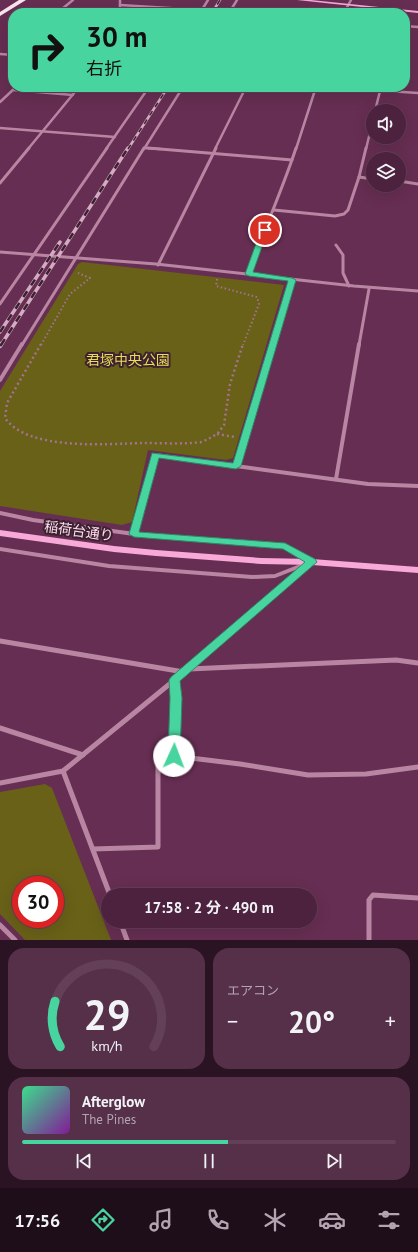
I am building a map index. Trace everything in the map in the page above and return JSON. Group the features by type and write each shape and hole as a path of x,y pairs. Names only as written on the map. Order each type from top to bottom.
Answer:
{"main road":[{"path":"10,8 23,0"}],"street":[{"path":"66,8 73,0"},
{"path":"120,0 120,5 169,8"},
{"path":"299,0 378,8"},
{"path":"346,8 351,0"},
{"path":"0,102 11,92"},
{"path":"37,92 73,95"},
{"path":"0,183 75,92"},
{"path":"0,304 146,92"},
{"path":"0,380 180,92"},
{"path":"158,265 244,92"},
{"path":"249,274 260,241 274,210 278,195 292,160 314,92"},
{"path":"377,104 380,92"},
{"path":"0,128 115,137"},
{"path":"274,210 335,216 344,214 348,210 359,177 367,144"},
{"path":"144,148 292,160"},
{"path":"359,177 366,178"},
{"path":"406,182 418,184"},
{"path":"336,245 343,253 345,262 343,272 349,286"},
{"path":"0,252 76,257 249,274 370,289 418,292"},
{"path":"236,466 246,438 292,280"},
{"path":"336,479 370,289"},
{"path":"134,534 155,455 368,484 418,486"},
{"path":"0,514 134,534 285,546 312,562"},
{"name":"稲荷台通り","path":"0,533 114,549 156,553 418,570"},
{"path":"0,549 109,566 252,577 275,576 312,562"},
{"path":"0,783 63,771 186,670 312,562"},
{"path":"0,641 186,670 396,660 418,663"},
{"path":"174,680 176,698 174,756"},
{"path":"0,728 83,755"},
{"path":"92,849 158,847 158,762 174,756 240,764 308,775 366,774 418,767"},
{"path":"63,771 107,888"},
{"path":"369,940 369,900 373,895 418,898"},
{"path":"0,925 15,940"},
{"path":"123,928 127,940"}],"path":[{"path":"67,271 80,273 90,278 70,294 7,403 5,418 7,422 23,432 35,437 88,443 200,442 207,440 216,434 225,423 225,407 229,385 260,304 257,297 216,286 218,271"},
{"path":"216,434 246,438"}],"green space":[{"name":"君塚中央公園","path":"82,262 284,285 233,458 226,460 148,450 132,522 122,525 0,506 0,391 78,264"},
{"path":"45,784 52,788 101,914 101,928 106,928 111,940 25,940 13,928 64,928 64,876 12,876 12,926 0,914 0,792"}],"railway":[{"path":"215,8 220,0"},
{"path":"128,149 165,92"},
{"path":"1,345 128,148"},
{"path":"0,332 60,242"}],"route":[{"path":"174,756 176,698 174,680 312,562 285,546 134,534 155,455 236,466 246,438 292,280 249,274 265,230"}]}
